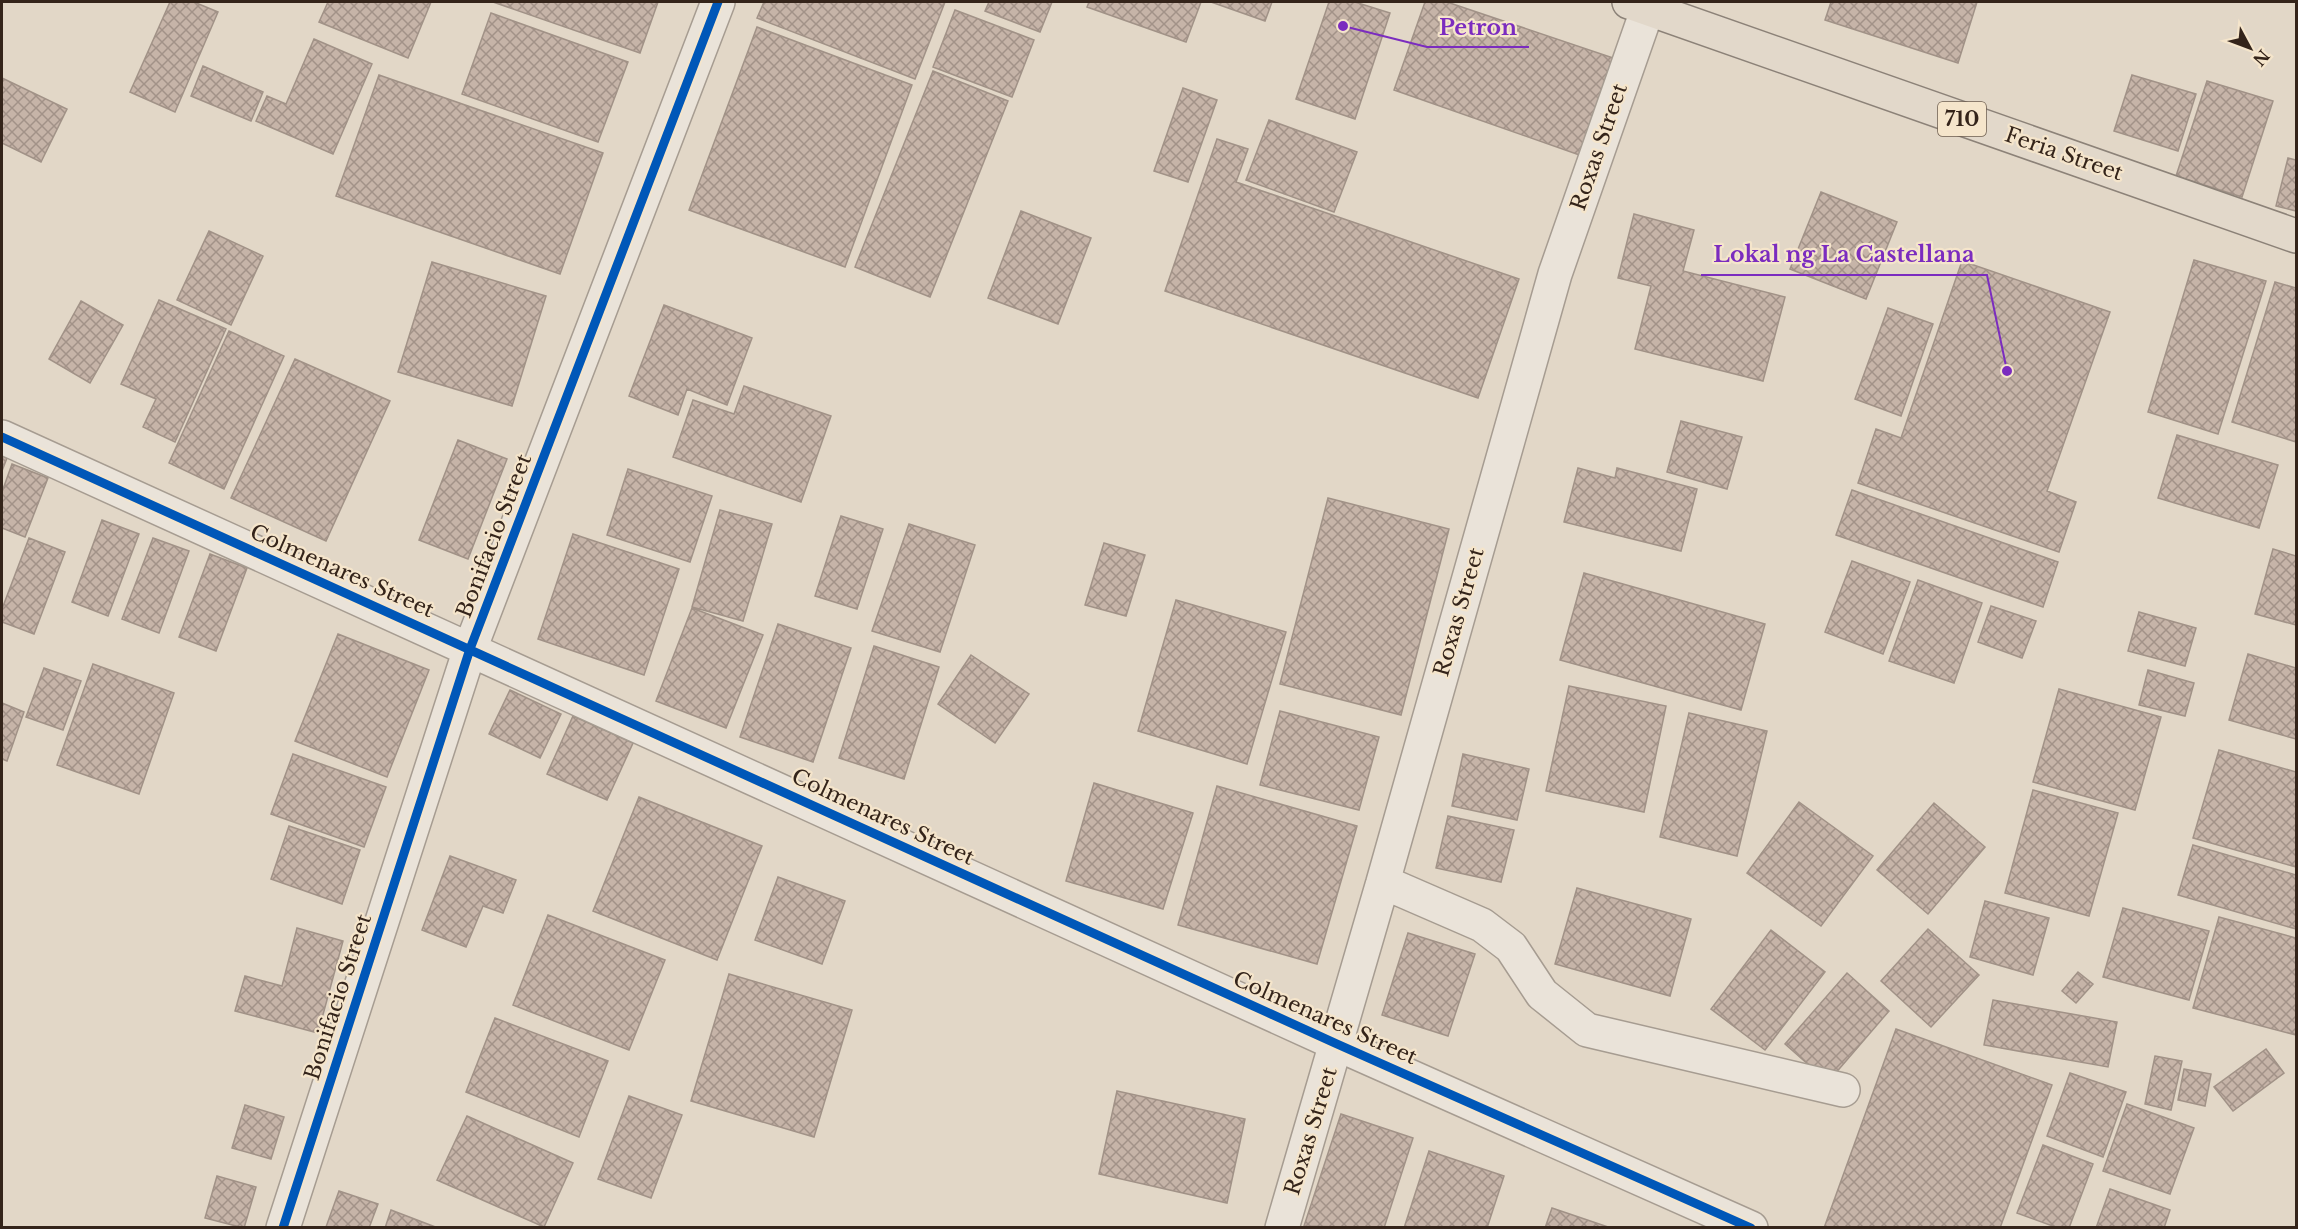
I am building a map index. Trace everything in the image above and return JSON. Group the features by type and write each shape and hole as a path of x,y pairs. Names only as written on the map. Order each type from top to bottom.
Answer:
{"main road":[{"name":"Feria Street","path":"1642,4 2296,236"}],"street":[{"name":"Bonifacio Street","path":"283,1227 470,649 718,2"},
{"name":"Roxas Street","path":"1282,1227 1337,1044 1555,274 1642,4"},
{"name":"Colmenares Street","path":"2,437 1337,1044 1751,1227"},
{"path":"1383,882 1482,924 1511,947 1542,994 1587,1030 1842,1090"}],"building":[{"path":"170,2 194,2 218,12 175,112 130,92"},
{"path":"328,2 431,2 408,58 319,22"},
{"path":"493,2 658,2 640,53"},
{"path":"764,2 945,2 915,79 757,18"},
{"path":"989,2 1052,2 1040,32 985,11"},
{"path":"1089,2 1201,2 1186,42 1087,7"},
{"path":"1211,2 1272,2 1265,21"},
{"path":"1329,2 1355,2 1390,13 1355,119 1296,99"},
{"path":"1425,2 1447,2 1622,61 1588,158 1394,90"},
{"path":"1831,2 1977,2 1958,63 1825,20"},
{"path":"955,10 1034,40 1012,97 933,67"},
{"path":"491,13 628,62 598,142 462,94"},
{"path":"757,27 912,85 845,267 689,210"},
{"path":"314,39 372,64 333,154 256,121 267,96 286,104"},
{"path":"203,66 263,92 251,121 191,96"},
{"path":"933,71 1008,101 930,297 855,267"},
{"path":"379,75 603,153 560,274 336,196"},
{"path":"2132,75 2196,94 2178,151 2114,131"},
{"path":"2,78 67,109 41,162 2,143"},
{"path":"2207,81 2273,101 2242,197 2176,176"},
{"path":"1183,88 1217,100 1188,182 1154,171"},
{"path":"1269,120 1357,152 1334,212 1246,180"},
{"path":"1217,139 1248,149 1236,182 1519,279 1478,398 1165,291"},
{"path":"2288,158 2296,160 2296,211 2276,206"},
{"path":"1821,192 1897,222 1866,299 1790,269"},
{"path":"1021,211 1091,238 1058,324 988,298"},
{"path":"1634,214 1694,230 1683,271 1785,297 1763,381 1635,349 1651,286 1618,278"},
{"path":"209,231 263,256 231,325 177,300"},
{"path":"2194,260 2266,281 2218,434 2148,412"},
{"path":"1962,261 2110,312 2047,491 2076,502 2059,552 1858,483 1876,429 1901,438"},
{"path":"432,262 546,296 512,406 398,372"},
{"path":"2275,282 2296,288 2296,442 2232,422"},
{"path":"159,300 226,329 175,442 143,427 156,399 121,384"},
{"path":"81,301 123,325 90,383 49,359"},
{"path":"664,305 752,338 727,405 687,389 678,415 629,396"},
{"path":"1888,308 1933,324 1901,416 1855,399"},
{"path":"229,331 284,356 224,489 169,463"},
{"path":"295,359 390,401 326,541 231,498"},
{"path":"744,386 831,416 801,502 673,457 693,400 734,414"},
{"path":"1681,421 1742,437 1727,489 1667,472"},
{"path":"2177,435 2278,465 2259,528 2158,498"},
{"path":"458,440 507,459 468,559 419,540"},
{"path":"2,456 7,458 2,471"},
{"path":"12,464 48,478 25,537 2,528 2,492"},
{"path":"1578,468 1615,478 1617,468 1697,489 1681,551 1564,522"},
{"path":"628,469 712,496 690,562 607,535"},
{"path":"1852,490 2058,562 2043,607 1836,535"},
{"path":"1328,498 1449,529 1401,715 1280,684"},
{"path":"720,510 772,524 743,621 692,607"},
{"path":"841,516 883,529 857,609 815,596"},
{"path":"102,520 139,534 108,616 72,602"},
{"path":"909,524 975,545 940,652 872,631"},
{"path":"573,534 679,569 644,675 538,639"},
{"path":"29,538 65,552 34,634 2,622 2,609"},
{"path":"153,538 189,551 159,633 122,619"},
{"path":"1104,543 1145,555 1126,616 1085,605"},
{"path":"2273,549 2296,556 2296,625 2255,614"},
{"path":"210,554 247,568 216,651 179,637"},
{"path":"1852,561 1910,582 1883,654 1825,632"},
{"path":"1584,573 1765,624 1741,710 1560,660"},
{"path":"1918,580 1982,603 1954,683 1889,661"},
{"path":"1176,600 1286,632 1247,764 1138,731"},
{"path":"1991,606 2036,621 2022,658 1978,642"},
{"path":"692,608 763,635 726,728 656,701"},
{"path":"2139,612 2196,628 2185,666 2128,651"},
{"path":"778,624 851,648 813,762 740,737"},
{"path":"338,634 429,670 387,777 295,741"},
{"path":"874,646 939,667 904,779 839,758"},
{"path":"2248,654 2296,668 2296,739 2229,720"},
{"path":"971,655 1029,694 995,743 938,704"},
{"path":"93,664 174,693 139,794 57,765"},
{"path":"44,668 81,681 63,730 26,717"},
{"path":"2148,670 2194,683 2185,716 2139,705"},
{"path":"1569,686 1666,706 1644,812 1546,791"},
{"path":"2059,689 2161,717 2135,810 2033,782"},
{"path":"510,690 561,714 540,758 489,734"},
{"path":"2,703 24,712 7,761 2,759"},
{"path":"1280,711 1379,737 1359,810 1260,785"},
{"path":"1689,713 1767,731 1737,856 1660,837"},
{"path":"573,716 633,743 607,800 547,774"},
{"path":"2219,750 2296,772 2296,867 2193,838"},
{"path":"293,754 386,787 364,847 271,814"},
{"path":"1463,754 1529,769 1517,820 1452,806"},
{"path":"1094,783 1193,813 1163,909 1066,881"},
{"path":"1217,786 1357,826 1317,964 1178,925"},
{"path":"2033,790 2118,813 2089,916 2005,893"},
{"path":"639,797 762,846 717,960 593,911"},
{"path":"1799,802 1873,856 1821,926 1747,873"},
{"path":"1934,803 1985,847 1928,914 1877,870"},
{"path":"1448,816 1514,830 1501,882 1436,868"},
{"path":"289,826 360,850 342,904 271,879"},
{"path":"2193,845 2296,875 2296,929 2178,895"},
{"path":"450,856 516,880 503,913 483,906 466,947 422,930"},
{"path":"778,877 845,901 822,964 755,940"},
{"path":"1577,888 1691,919 1670,996 1555,964"},
{"path":"1985,901 2049,918 2033,975 1970,957"},
{"path":"2123,908 2209,931 2189,1000 2103,977"},
{"path":"548,915 665,960 629,1050 513,1005"},
{"path":"2219,917 2296,938 2296,1035 2193,1008"},
{"path":"297,928 343,941 318,1033 235,1011 245,976 282,986"},
{"path":"1928,929 1979,975 1931,1027 1881,981"},
{"path":"1771,930 1825,972 1765,1050 1711,1009"},
{"path":"1408,933 1475,954 1448,1036 1382,1015"},
{"path":"2078,972 2093,984 2076,1003 2062,991"},
{"path":"1847,973 1889,1011 1828,1082 1785,1044"},
{"path":"729,974 852,1010 814,1137 691,1101"},
{"path":"1993,1000 2117,1022 2108,1067 1984,1045"},
{"path":"495,1018 608,1061 579,1137 466,1092"},
{"path":"1896,1029 2052,1085 2000,1228 1824,1228"},
{"path":"2266,1049 2284,1073 2233,1111 2214,1087"},
{"path":"2155,1056 2182,1061 2171,1110 2145,1104"},
{"path":"2184,1069 2211,1074 2205,1106 2178,1100"},
{"path":"2070,1073 2126,1092 2103,1157 2047,1136"},
{"path":"1117,1091 1245,1119 1227,1203 1099,1174"},
{"path":"629,1096 682,1115 651,1198 598,1179"},
{"path":"2127,1104 2194,1128 2170,1194 2103,1171"},
{"path":"245,1105 284,1117 271,1159 232,1148"},
{"path":"1341,1114 1413,1138 1384,1228 1304,1226"},
{"path":"467,1116 573,1163 544,1227 437,1180"},
{"path":"2043,1145 2093,1164 2069,1228 2058,1228 2017,1213"},
{"path":"1429,1151 1504,1176 1487,1228 1404,1228"},
{"path":"217,1176 256,1187 244,1228 205,1218"},
{"path":"2110,1189 2170,1210 2164,1228 2096,1228"},
{"path":"339,1191 378,1204 369,1228 326,1227"},
{"path":"1552,1208 1611,1228 1545,1228"},
{"path":"391,1210 438,1228 385,1228"}],"cycle path":[{"path":"283,1228 470,649 718,2"},
{"path":"2,437 1337,1044 1751,1228"}],"place":[{"name":"Petron","path":"1343,26"},
{"name":"Lokal ng La Castellana","path":"2007,371"}]}
